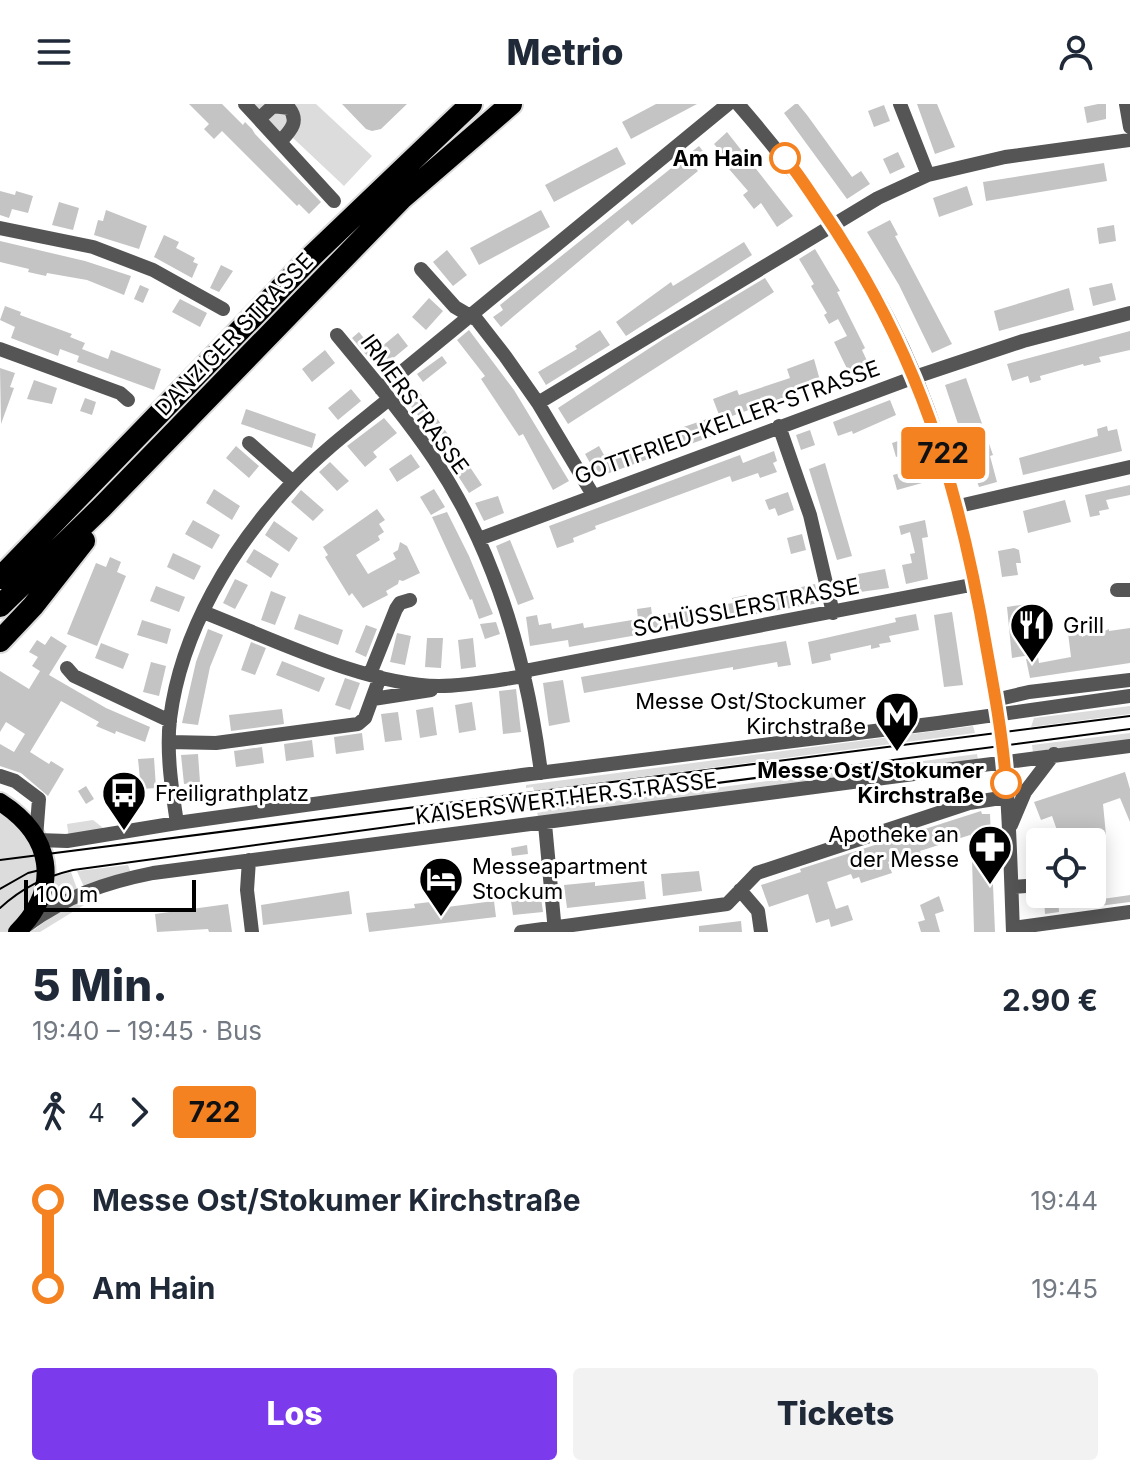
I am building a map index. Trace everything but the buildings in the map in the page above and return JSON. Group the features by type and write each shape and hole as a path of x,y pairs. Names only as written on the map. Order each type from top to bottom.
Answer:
{"highway":[{"name":"DANZIGER STRASSE","path":"3,574 312,256 470,104"},
{"name":"DANZIGER STRASSE","path":"0,606 102,507 401,199 511,104"},
{"path":"0,641 33,606 92,531 102,507"}],"main road":[{"path":"0,802 21,819 37,839 46,859 46,883 24,929"}],"street":[{"path":"245,104 334,201"},
{"path":"177,823 170,721 184,661 203,612 244,544 293,482 469,315 728,104"},
{"path":"738,104 790,164 875,295 915,377 959,506 976,584 1004,762 1013,930 1130,912"},
{"path":"900,104 928,175"},
{"path":"1126,104 1130,127"},
{"path":"259,119 273,106 289,108 293,113 293,125 280,142"},
{"path":"538,403 878,198 928,175 1005,157 1130,140"},
{"path":"0,228 93,247 153,270 223,309"},
{"path":"421,269 455,307 477,320 538,403 593,495"},
{"name":"GOTTFRIED-KELLER-STRASSE","path":"479,539 915,377 1023,341 1130,313"},
{"name":"IRMERSTRASSE","path":"337,335 435,460 479,539 502,596 525,673 541,773"},
{"path":"0,349 120,393 128,400"},
{"path":"779,426 810,515 833,613"},
{"path":"249,443 293,482"},
{"path":"959,506 1130,467"},
{"name":"SCHÜSSLERSTRASSE","path":"442,686 525,673 976,584"},
{"path":"170,742 216,743 358,724 365,718 373,699 375,675 396,609 400,603 410,600"},
{"path":"203,612 330,662 375,675 442,686"},
{"path":"67,668 74,676 170,721"},
{"name":"KAISERSWERTHER STRASSE","path":"996,708 1029,692 1130,680"},
{"path":"373,699 442,686"},
{"name":"KAISERSWERTHER STRASSE","path":"37,839 67,841 996,708 1130,696"},
{"name":"KAISERSWERTHER STRASSE","path":"24,929 56,904 119,880 249,860 1130,746"},
{"path":"1009,829 1025,792 1054,754"},
{"path":"0,776 15,781 39,799 37,839"},
{"path":"1007,793 1017,810"},
{"path":"521,932 555,930 727,904 757,873 1007,793"},
{"path":"545,824 555,930"},
{"path":"249,860 247,890 252,932"},
{"path":"1012,887 1026,886"},
{"path":"740,890 758,911 761,932"}],"shaded area":[{"path":"252,104 316,104 372,156 344,186 292,137 288,140"},
{"path":"1130,706 1130,714 1031,727 1034,718"},
{"path":"973,726 975,733 534,791 533,787 526,788 526,785"},
{"path":"1130,733 1130,740 1033,753 1032,745"},
{"path":"977,754 978,760 538,817 537,811"},
{"path":"0,807 34,840 44,884 9,932 0,932"},
{"path":"93,820 107,831 69,838 67,824"},
{"path":"128,865 131,873 84,887 77,871"},
{"path":"71,872 77,889 44,907 49,878"},
{"path":"81,900 84,905 40,932 31,932 51,917"}],"tram line":[{"path":"0,860 1130,716"},
{"path":"0,908 34,884 73,870 1130,729"},
{"path":"0,889 28,873 52,867"}],"bus line":[{"name":"722","path":"785,158 832,225 875,295 915,377 939,442 959,506 978,597 1006,783"}],"place":[{"name":"Am Hain","path":"785,158"},
{"name":"Grill","path":"1032,664"},
{"name":"Messe Ost/Stockumer Kirchstraße","path":"897,753"},
{"name":"Messe Ost/Stokumer Kirchstraße","path":"1006,783"},
{"name":"Freiligrathplatz","path":"124,832"},
{"name":"Apotheke an der Messe","path":"990,886"},
{"name":"Messeapartment Stockum","path":"441,918"}]}
